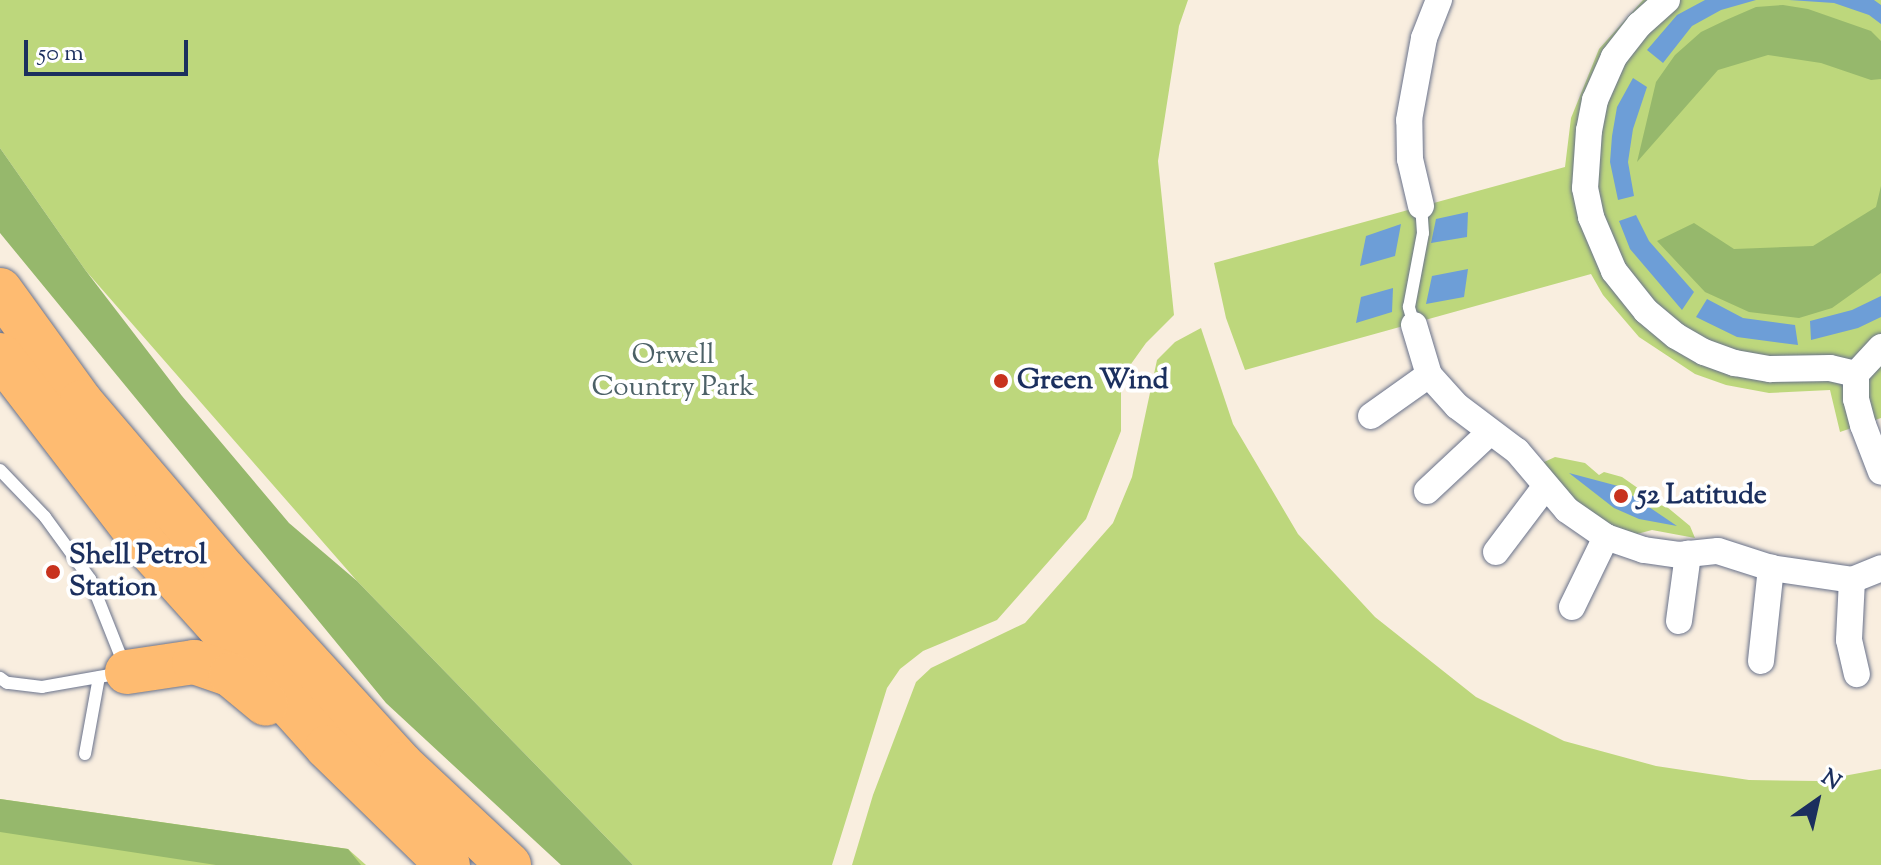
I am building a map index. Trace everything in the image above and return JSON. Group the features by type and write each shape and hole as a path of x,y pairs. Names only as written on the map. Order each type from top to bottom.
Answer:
{"highway":[{"path":"0,290 81,402 225,571 401,764 509,865"},
{"path":"0,355 149,549 327,747 448,865"},
{"path":"113,674 194,662 231,675 265,704 327,747"}],"street":[{"path":"1421,206 1410,159 1409,120 1418,60 1439,0"},
{"path":"1667,0 1639,25 1614,57 1595,100 1589,130 1585,188 1591,217 1614,271 1646,311 1676,336 1704,352 1735,363 1770,369 1830,368 1856,374"},
{"path":"1414,325 1429,375 1457,406 1517,451 1567,510 1606,537 1644,550 1688,554 1718,551 1771,568 1852,580 1881,568"},
{"path":"1881,347 1856,374 1856,399 1881,472"},
{"path":"1371,416 1429,375"},
{"path":"1427,491 1489,433"},
{"path":"1496,552 1545,487"},
{"path":"1572,607 1606,537"},
{"path":"1679,621 1688,554"},
{"path":"1761,661 1771,568"},
{"path":"1852,580 1849,640 1857,674"}],"lane":[{"path":"1414,325 1409,307 1423,233 1421,206"},
{"path":"0,470 45,517 90,579 113,674 85,754"},
{"path":"0,678 7,683 42,687 113,674"}],"green space":[{"name":"Orwell Country Park","path":"0,0 1188,0 1179,26 1158,161 1174,315 1146,343 1121,378 1121,431 1086,519 997,620 923,651 900,669 887,688 832,865 633,865 357,581 86,271 0,148"},
{"path":"1643,0 1881,0 1881,418 1840,432 1830,390 1769,393 1726,385 1695,374 1639,337 1603,295 1591,274 1245,370 1226,318 1214,263 1565,167 1571,118 1599,49"},
{"path":"1783,5 1808,9 1871,31 1881,41 1881,79 1871,80 1821,63 1768,55 1718,70 1637,162 1656,82 1675,55 1701,32 1726,20 1756,7"},
{"path":"0,148 86,271 182,396 289,523 357,581 633,865 561,865 386,703 0,233"},
{"path":"1881,186 1881,273 1832,308 1799,318 1749,312 1705,292 1657,241 1694,223 1734,249 1813,246 1876,207"},
{"path":"1201,328 1233,424 1298,534 1375,617 1476,697 1564,741 1656,766 1749,780 1817,781 1881,769 1881,865 852,865 873,795 916,682 931,668 1025,623 1113,523 1132,477 1157,360 1175,342"},
{"path":"1555,457 1585,463 1599,475 1604,472 1622,477 1652,498 1653,503 1667,507 1690,526 1695,538 1652,530 1637,534 1610,525 1576,503 1542,463"},
{"path":"0,799 348,849 366,865 0,865"},
{"path":"0,799 348,849 361,865 216,865 0,832"}],"water":[{"path":"1705,0 1756,0 1721,10 1692,26 1663,63 1647,50 1677,15"},
{"path":"1789,0 1874,0 1881,5 1881,24 1869,15 1834,3"},
{"path":"1633,78 1647,87 1633,129 1628,162 1634,196 1618,200 1610,162 1612,136 1617,107"},
{"path":"1468,212 1467,237 1431,243 1436,219"},
{"path":"1636,215 1649,241 1694,292 1682,310 1630,249 1619,221"},
{"path":"1401,224 1395,256 1360,266 1366,236"},
{"path":"1468,269 1464,297 1426,304 1432,276"},
{"path":"1393,288 1392,312 1356,323 1361,297"},
{"path":"1881,296 1881,317 1858,328 1811,340 1810,321 1852,310"},
{"path":"1707,299 1743,318 1795,325 1798,345 1737,337 1696,317"},
{"path":"1569,473 1618,486 1677,526 1639,519 1614,508"}],"place":[{"name":"Green Wind","path":"1001,381"},
{"name":"52 Latitude","path":"1621,496"},
{"name":"Shell Petrol Station","path":"53,572"}]}
